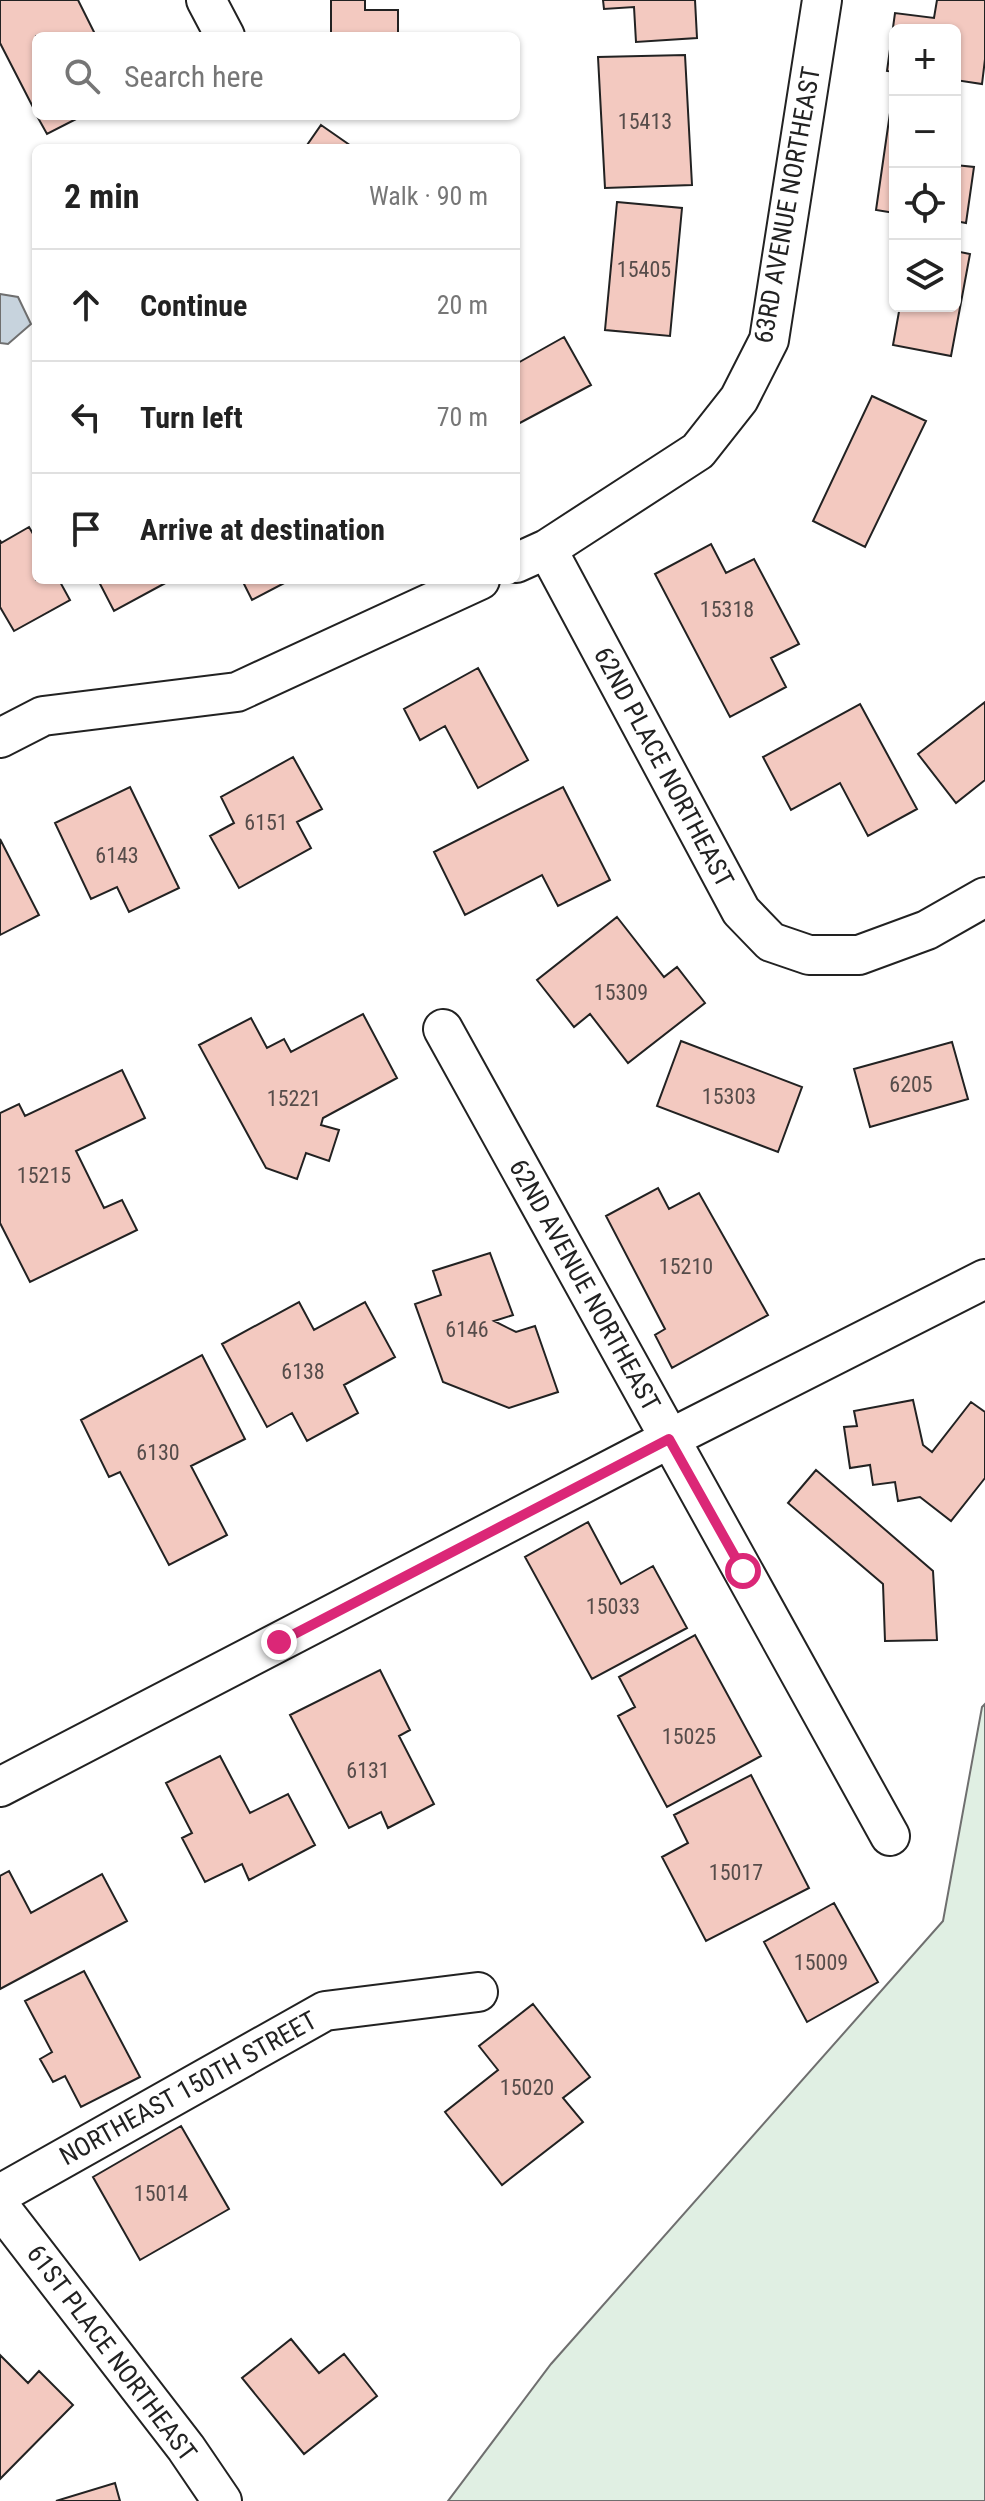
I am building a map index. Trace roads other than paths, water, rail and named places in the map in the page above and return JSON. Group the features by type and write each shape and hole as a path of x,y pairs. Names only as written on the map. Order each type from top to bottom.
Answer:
{"street":[{"path":"206,0 223,32"},
{"name":"63RD AVENUE NORTHEAST","path":"532,556 698,451 739,399 769,340 822,0"},
{"name":"62ND PLACE NORTHEAST","path":"532,556 741,911 771,942 809,955 859,955 927,930 985,897"},
{"path":"0,738 43,716 237,692 471,584"},
{"name":"62ND AVENUE NORTHEAST","path":"443,1029 890,1836"},
{"path":"0,1787 669,1439 985,1279"},
{"name":"NORTHEAST 150TH STREET","path":"0,2194 325,2011 478,1992"},
{"name":"61ST PLACE NORTHEAST","path":"0,2207 186,2448 222,2501"}]}
